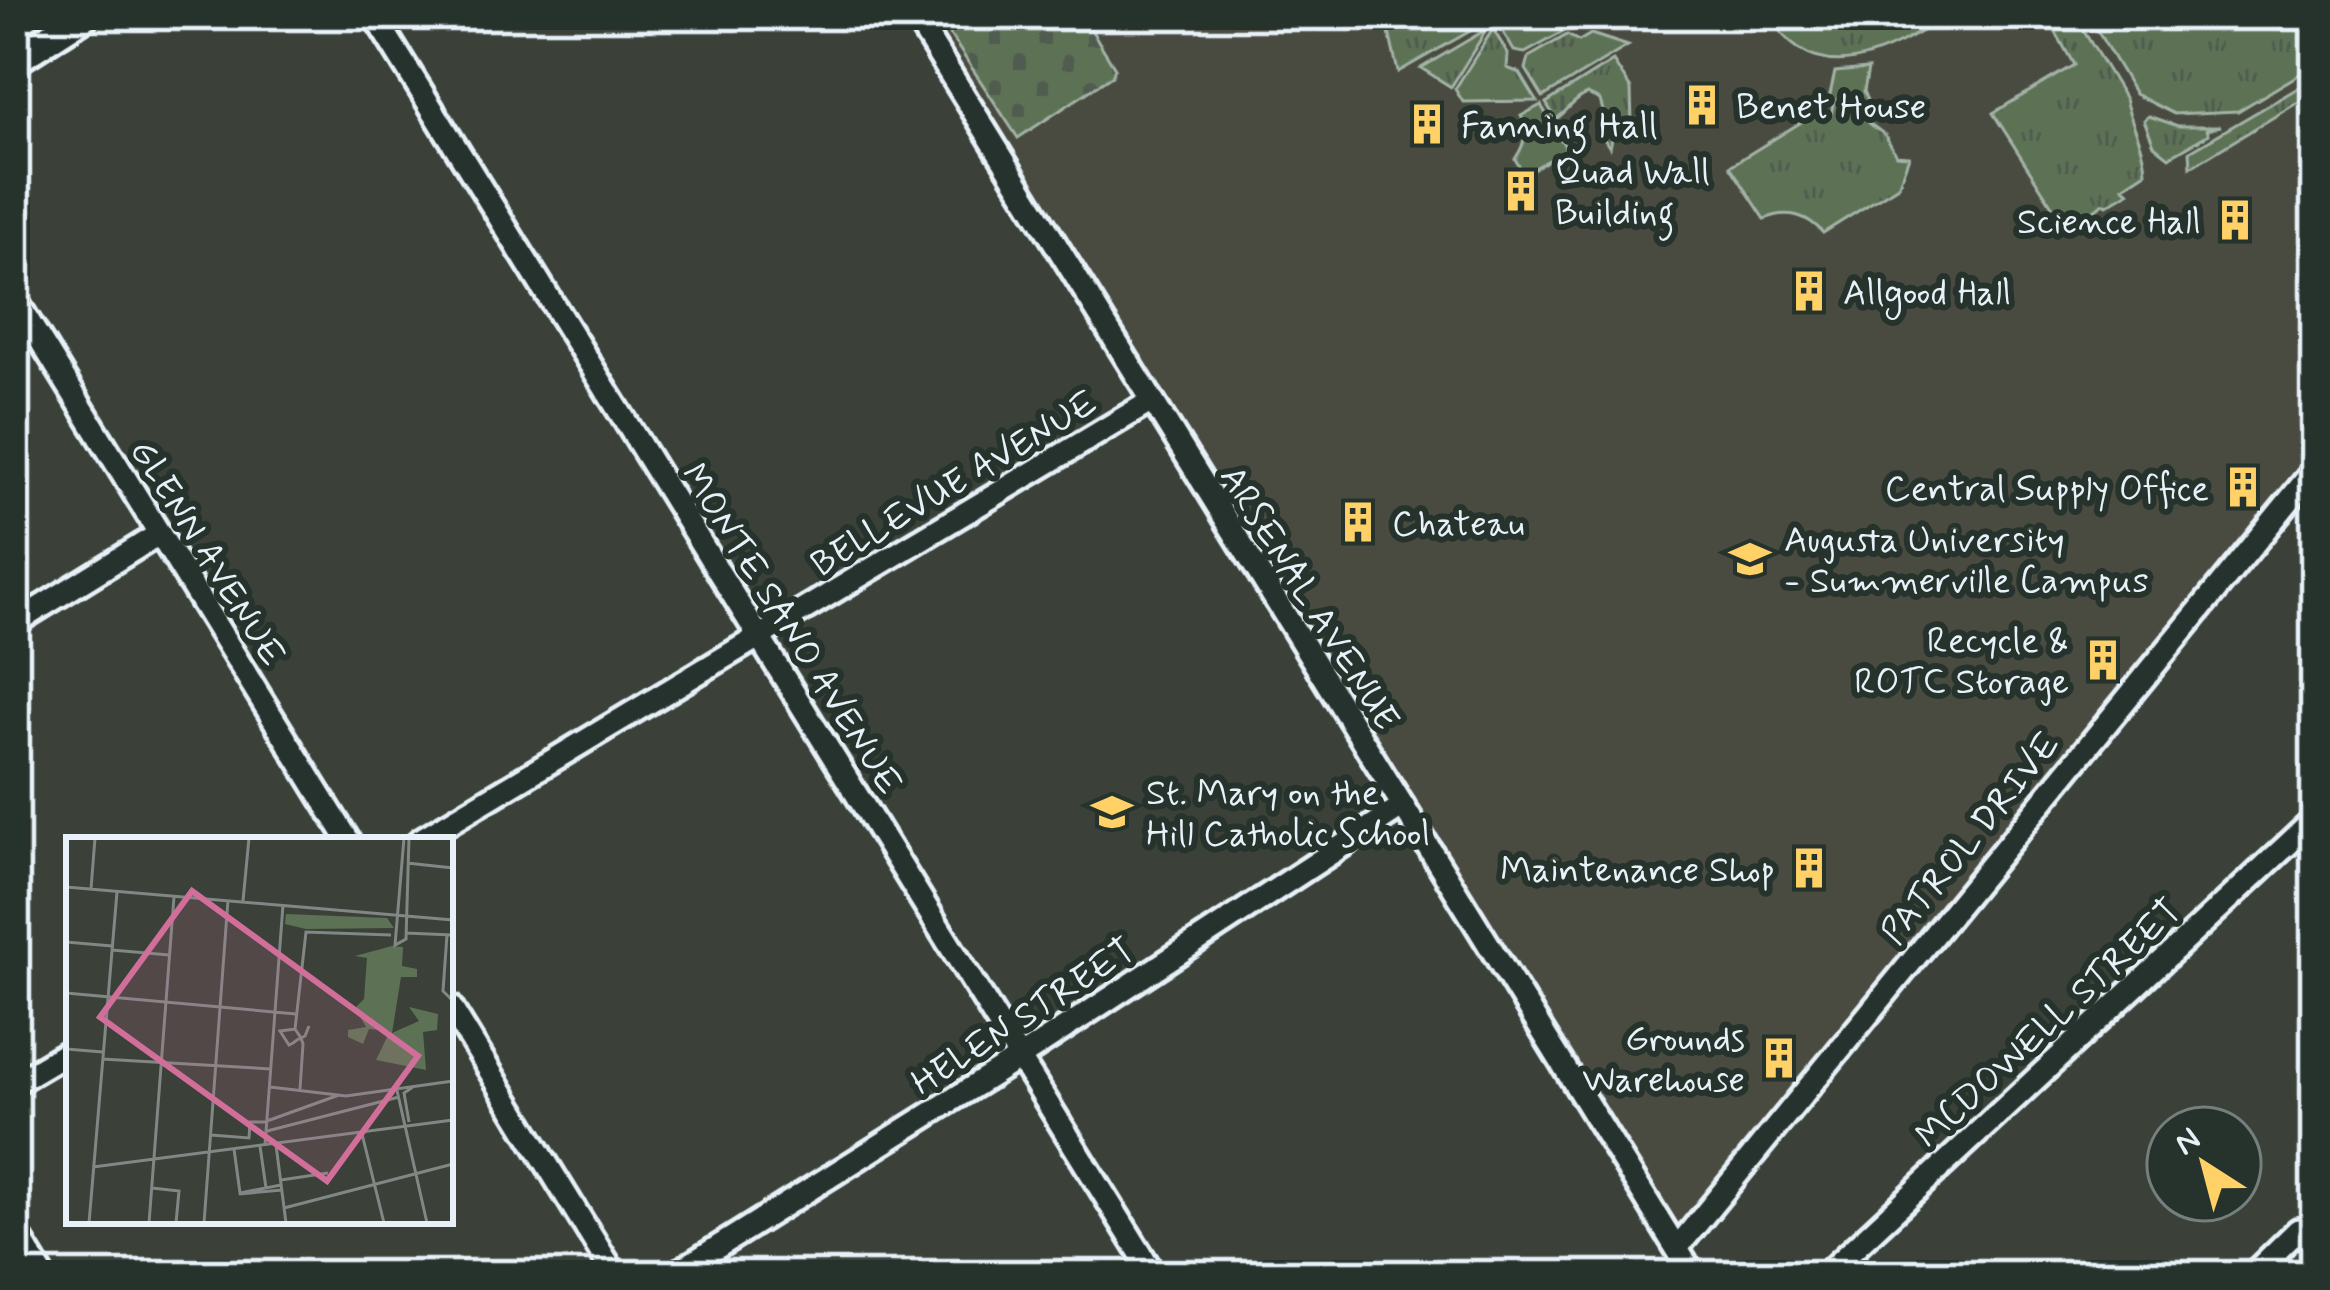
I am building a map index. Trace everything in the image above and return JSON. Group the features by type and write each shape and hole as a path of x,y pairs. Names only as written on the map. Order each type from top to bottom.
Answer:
{"main road":[{"path":"15,60 85,15"},
{"path":"15,1236 39,1275"}],"street":[{"name":"MONTE SANO AVENUE","path":"374,15 1154,1275"},
{"name":"ARSENAL AVENUE","path":"914,15 1693,1275"},
{"name":"GLENN AVENUE","path":"15,299 346,837"},
{"name":"BELLEVUE AVENUE","path":"425,837 1150,402"},
{"name":"PATROL DRIVE","path":"1676,1248 2315,469"},
{"path":"15,623 159,534"},
{"name":"HELEN STREET","path":"673,1275 1019,1058 1403,806"},
{"name":"MCDOWELL STREET","path":"1825,1275 2315,819"},
{"path":"453,1011 615,1275"},
{"path":"15,1083 66,1053"},
{"path":"2252,1275 2298,1230"}],"shaded area":[{"name":"Augusta University - Summerville Campus","path":"929,15 2315,15 2315,463 1676,1227"}],"green space":[{"path":"937,15 1082,15 1115,68 1112,76 1018,138"},
{"path":"1385,15 1485,15 1488,21 1398,72"},
{"path":"1512,15 1569,15 1565,31 1525,53 1514,51 1498,23"},
{"path":"1769,15 1949,15 1879,52 1831,61 1809,55 1788,40"},
{"path":"2046,15 2074,15 2125,99 2146,172 2123,187 2129,192 2067,229 1993,113 2074,65"},
{"path":"2088,15 2315,15 2315,65 2238,111 2174,114 2135,94"},
{"path":"1487,29 1451,87 1421,68"},
{"path":"1493,29 1508,54 1507,68 1520,73 1537,101 1463,102 1455,89"},
{"path":"1591,34 1628,46 1543,97 1526,69 1529,57 1567,35 1579,41"},
{"path":"1613,61 1631,89 1632,124 1612,138 1610,148 1596,127 1605,118 1600,100 1587,94 1556,119 1546,103"},
{"path":"1868,69 1864,91 1871,107 1869,123 1885,135 1896,155 1909,156 1898,186 1823,233 1797,216 1765,219 1730,166 1808,118 1831,114 1835,72"},
{"path":"2315,78 2315,92 2191,167 2190,151"},
{"path":"1541,105 1567,150 1524,174 1515,159 1524,138 1521,116"},
{"path":"2149,116 2178,126 2221,126 2207,129 2209,134 2169,157 2154,145 2144,120"}],"place":[{"name":"Benet House","path":"1702,105"},
{"name":"Fanning Hall","path":"1427,124"},
{"name":"Quad Wall Building","path":"1521,191"},
{"name":"Science Hall","path":"2235,220"},
{"name":"Allgood Hall","path":"1809,291"},
{"name":"Central Supply Office","path":"2243,487"},
{"name":"Chateau","path":"1358,522"},
{"name":"Augusta University - Summerville Campus","path":"1750,559"},
{"name":"Recycle & ROTC Storage","path":"2103,660"},
{"name":"St. Mary on the Hill Catholic School","path":"1112,812"},
{"name":"Maintenance Shop","path":"1809,868"},
{"name":"Grounds Warehouse","path":"1779,1058"}]}
